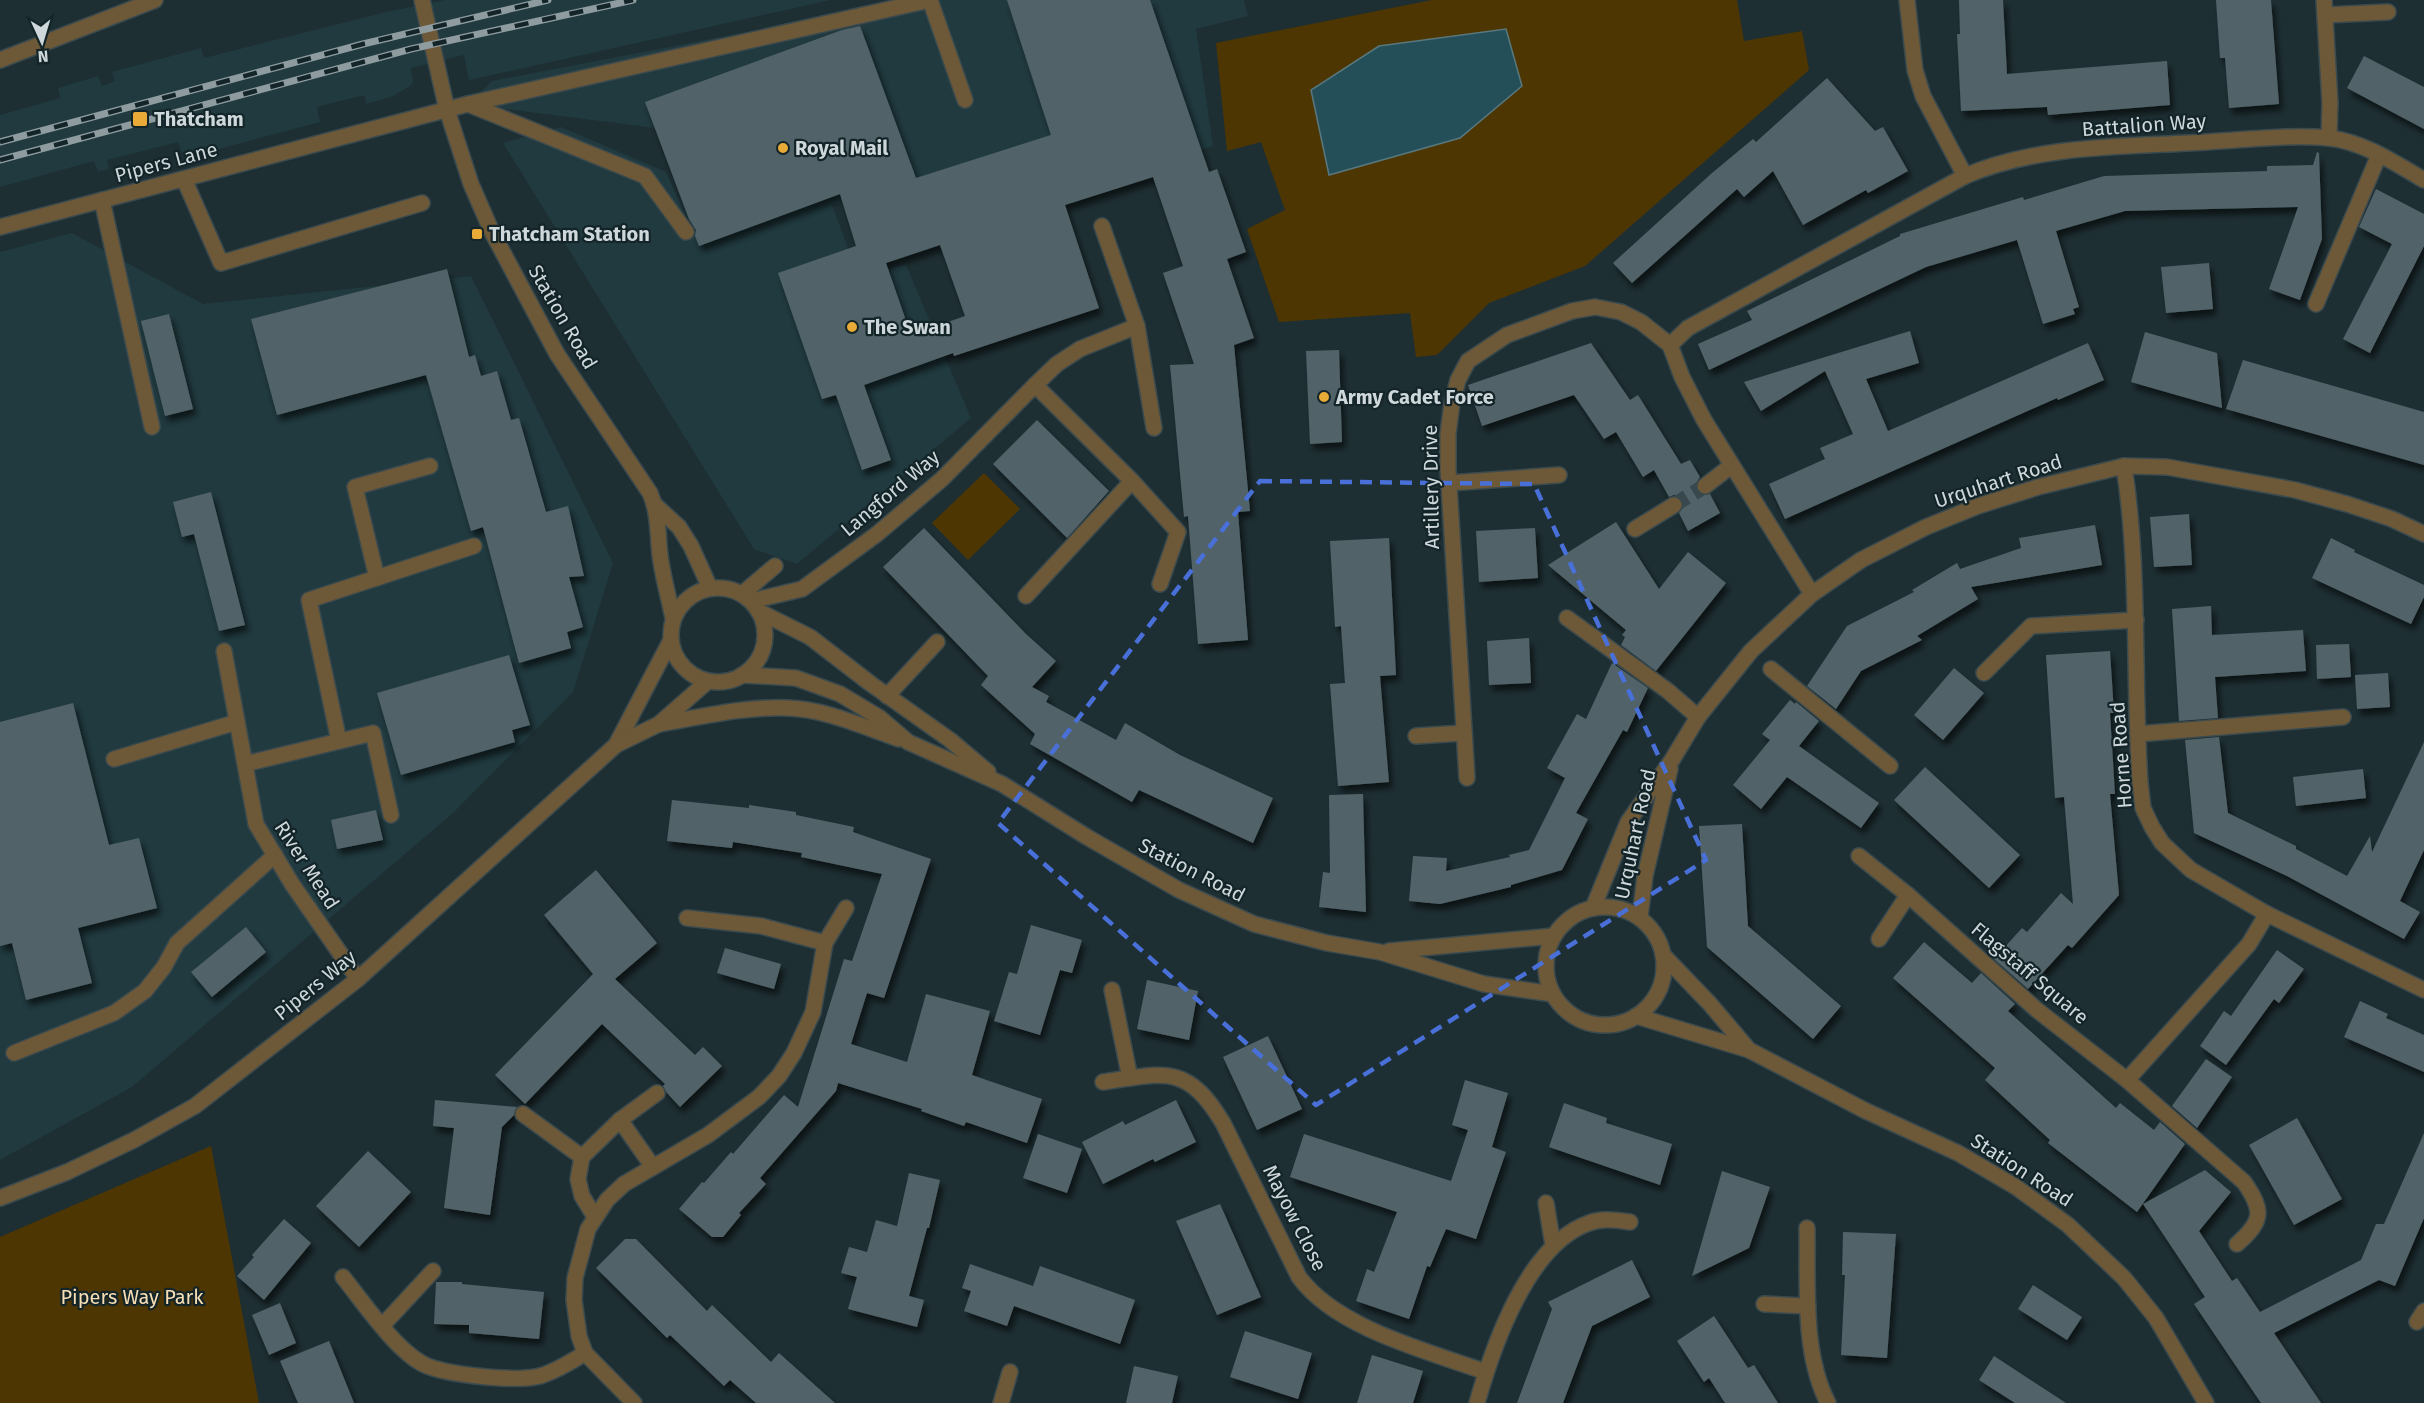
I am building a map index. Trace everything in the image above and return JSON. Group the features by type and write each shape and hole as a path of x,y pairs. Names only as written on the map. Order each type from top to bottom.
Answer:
{"street":[{"path":"0,60 155,0"},
{"name":"Station Road","path":"422,0 447,110 471,184 492,232 557,354 650,493 655,505 660,538 660,560 673,618 670,640"},
{"name":"Pipers Lane","path":"0,227 468,104 930,0 965,100"},
{"path":"1907,0 1915,70 1923,96 1965,176"},
{"path":"2329,138 2330,103 2325,8 2388,12"},
{"path":"468,104 645,176 686,231"},
{"name":"Battalion Way","path":"1670,345 1698,322 1965,176 1990,165 2064,151 2274,138 2329,138 2357,145 2424,180"},
{"path":"2316,304 2379,155"},
{"path":"183,179 221,263 422,203"},
{"path":"102,200 152,428"},
{"path":"1102,226 1137,326 1154,428"},
{"name":"Artillery Drive","path":"1467,778 1449,483 1448,434 1458,380 1468,361 1507,335 1572,311 1595,307 1621,312 1641,322 1670,345"},
{"name":"Langford Way","path":"750,602 802,589 877,534 942,480 1058,364 1080,349 1137,326"},
{"path":"1670,345 1682,377 1704,420 1812,594"},
{"path":"1035,385 1132,481 1178,532 1160,584"},
{"path":"377,578 355,487 430,466"},
{"path":"1705,486 1731,466"},
{"name":"Urquhart Road","path":"1593,908 1628,822 1672,760 1698,717 1751,651 1812,594 1861,560 1926,526 2038,487 2124,466 2167,467 2295,490 2392,519 2424,534"},
{"name":"Horne Road","path":"2124,466 2129,500 2136,620 2138,734 2143,808 2162,843 2191,870 2267,914 2423,987"},
{"path":"1449,483 1559,475"},
{"path":"1026,596 1132,481"},
{"name":"Station Road","path":"655,505 679,527 691,546 710,588 723,588 810,637 887,696 950,740 1002,784"},
{"path":"1635,529 1674,505"},
{"path":"339,741 309,600 474,546"},
{"path":"742,675 753,666 761,653 764,632 750,602 775,566"},
{"path":"673,618 687,598 710,588"},
{"path":"1567,618 1668,691 1698,717"},
{"path":"1984,673 2031,626 2136,620"},
{"path":"670,640 683,667 708,681"},
{"name":"Pipers Way","path":"616,745 670,640"},
{"path":"887,696 937,642"},
{"name":"River Mead","path":"224,651 256,824 292,884 358,979"},
{"path":"1771,669 1890,766"},
{"name":"Station Road","path":"708,681 720,682 742,675 796,678 840,694 880,718 908,742 1002,784 1132,864 1218,910 1254,924 1286,934 1380,952 1484,984 1553,994"},
{"name":"Pipers Way","path":"0,1198 67,1172 134,1140 195,1106 358,979 616,745 658,724 708,681"},
{"path":"658,724 749,710 789,708 830,716 908,742"},
{"path":"2138,734 2343,717"},
{"path":"114,759 237,722"},
{"path":"245,764 373,733 392,815"},
{"path":"1416,736 1463,733"},
{"name":"Urquhart Road","path":"1640,917 1645,876 1672,760"},
{"path":"14,1053 114,1013 145,991 164,967 177,943 275,855"},
{"name":"Flagstaff Square","path":"1859,856 1908,895 2037,1010 2127,1080 2244,1182 2258,1208 2258,1219 2254,1229 2237,1244"},
{"path":"1880,939 1908,895"},
{"path":"1636,1016 1618,1024 1599,1025 1581,1020 1565,1010 1553,994 1547,975 1547,955 1554,936 1571,918 1593,908 1610,907 1625,910 1640,917"},
{"path":"634,1403 585,1353 576,1318 575,1278 588,1229 607,1200 624,1184 708,1135 759,1097 779,1076 794,1053 813,1012 825,943 846,908"},
{"path":"2127,1080 2249,945 2267,914"},
{"name":"Station Road","path":"1636,1016 1647,1008 1662,984 1665,966 1653,931 1640,917"},
{"path":"687,918 761,926 825,943"},
{"name":"Station Road","path":"1380,952 1554,936"},
{"name":"Station Road","path":"1663,955 1710,1004 1749,1050"},
{"path":"1112,990 1130,1078"},
{"name":"Station Road","path":"1636,1016 1749,1050 1866,1110 1958,1153 2016,1187 2068,1225 2124,1278 2156,1318 2206,1403"},
{"name":"Mayow Close","path":"1103,1082 1167,1074 1197,1087 1210,1102 1244,1161 1299,1277 1311,1293 1323,1303 1360,1324 1486,1372"},
{"path":"595,1217 582,1196 578,1179 582,1158 620,1120 657,1094"},
{"path":"523,1114 582,1158"},
{"path":"620,1120 653,1167"},
{"path":"1546,1203 1553,1245"},
{"path":"1477,1403 1500,1334 1519,1294 1553,1245 1573,1230 1590,1222 1610,1219 1630,1222"},
{"path":"1807,1228 1808,1306 1814,1366 1819,1385 1828,1403"},
{"path":"382,1326 433,1271"},
{"path":"343,1277 382,1326 406,1351 424,1364 445,1371 514,1378 539,1376 585,1353"},
{"path":"1764,1304 1808,1306"},
{"path":"1001,1403 1010,1372"}],"highlighted area":[{"path":"1260,481 1534,484 1706,860 1316,1105 998,823"}],"shaded area":[{"path":"445,0 831,0 469,80 464,55 411,68 413,82 393,96 366,104 365,96 360,96 317,107 320,122 215,150 213,145 182,153 178,142 107,160 109,169 98,172 94,161 0,187 0,115 60,98 58,88 98,76 102,86 115,81 112,72 201,48 204,58 386,12"},
{"path":"914,0 1244,0 1248,16 1196,29 1213,146 864,270 842,202 832,205 858,275 906,265 971,418 797,564 754,549 503,143 561,127 666,172 693,232 655,128 468,104 492,81"},
{"path":"1506,29 1522,86 1460,138 1329,175 1311,90 1379,46"},
{"path":"72,233 203,304 471,276 613,563 573,692 453,813 132,1087 0,1160 0,252"}],"green space":[{"path":"1432,0 1737,0 1744,41 1802,31 1809,70 1585,266 1489,303 1437,355 1416,357 1410,313 1279,322 1247,229 1285,210 1261,142 1227,151 1216,43"},
{"path":"984,473 1020,509 968,560 932,523"},
{"name":"Pipers Way Park","path":"211,1146 259,1403 0,1403 0,1237"}],"building":[{"path":"1007,0 1150,0 1209,172 1217,169 1246,252 1227,259 1254,338 1234,345 1250,511 1238,512 1248,640 1198,644 1188,516 1184,517 1170,365 1194,364 1163,273 1183,266 1153,177 1065,205 1099,308 954,356 953,353 864,385 891,460 862,470 836,395 822,399 778,273 856,246 840,194 699,246 695,236 696,230 689,219 645,102 842,30 860,26 916,178 1051,135","holes":["940,245 965,316 911,335 886,263"]},
{"path":"1959,0 2003,0 2007,74 2167,61 2170,105 2048,115 2047,107 1961,111 1957,34 1960,34"},
{"path":"2216,0 2271,0 2279,104 2229,108 2225,58 2220,58"},
{"path":"2364,56 2424,87 2424,129 2347,88"},
{"path":"1827,78 1875,131 1883,127 1908,171 1868,193 1866,190 1803,225 1773,171 1744,197 1737,189 1632,283 1613,263 1712,173 1753,139 1756,142"},
{"path":"2317,152 2319,153 2322,239 2300,300 2269,289 2298,207 2125,211 2056,231 2079,307 2073,309 2075,314 2043,324 2017,240 1926,267 1709,370 1698,344 1752,320 1747,311 1900,234 2023,197 2024,200 2104,176 2267,171 2267,166 2313,165"},
{"path":"2376,189 2424,214 2424,246 2370,353 2343,339 2392,244 2359,227"},
{"path":"2209,263 2213,309 2166,313 2161,267"},
{"path":"447,269 469,357 475,355 481,376 497,371 511,420 519,418 546,512 568,506 584,576 569,577 583,627 567,632 571,648 519,663 483,527 471,531 426,375 277,415 251,319"},
{"path":"169,314 193,409 165,416 141,321"},
{"path":"1910,331 1919,363 1866,379 1888,431 2088,343 2104,380 2058,400 2057,398 1785,519 1769,484 1825,459 1820,448 1853,434 1825,371 1761,411 1744,382"},
{"path":"2145,332 2217,353 2222,408 2131,382"},
{"path":"1591,343 1630,400 1638,395 1681,464 1690,460 1700,477 1696,483 1697,491 1702,495 1710,494 1720,513 1688,531 1679,513 1684,505 1682,499 1674,495 1669,497 1654,470 1643,477 1616,432 1604,439 1574,395 1482,426 1468,385"},
{"name":"Army Cadet Force","path":"1339,350 1342,442 1310,444 1306,351"},
{"path":"2243,360 2424,412 2424,465 2226,409"},
{"path":"1037,420 1109,491 1067,538 993,464"},
{"path":"211,492 245,625 219,631 194,534 182,537 173,502"},
{"path":"2189,514 2192,565 2154,567 2150,517"},
{"path":"1616,522 1659,589 1688,552 1726,583 1656,671 1621,645 1625,637 1622,635 1626,630 1548,565"},
{"path":"2095,525 2102,565 1971,587 1978,599 1917,636 1922,640 1861,671 1836,709 1807,686 1847,626 1914,592 1912,590 1957,563 1960,569 2021,548 2019,538"},
{"path":"924,528 1025,633 1056,661 1032,687 1049,696 1046,702 1116,740 1125,723 1180,755 1273,798 1253,843 1139,790 1132,802 1030,744 1035,734 981,685 988,676 883,567"},
{"path":"1535,528 1538,578 1479,582 1476,531"},
{"path":"1389,538 1396,675 1380,676 1389,782 1338,786 1330,684 1345,683 1341,626 1335,627 1330,541"},
{"path":"2331,538 2355,550 2354,552 2424,585 2424,597 2411,624 2312,578"},
{"path":"2211,606 2212,635 2303,630 2306,671 2215,677 2218,718 2179,721 2172,609"},
{"path":"1529,638 1531,683 1489,685 1487,641"},
{"path":"2349,644 2351,677 2317,679 2316,645"},
{"path":"2110,651 2114,713 2110,713 2115,794 2110,794 2119,895 2072,948 2068,945 2028,989 1994,959 2022,928 2027,932 2061,893 2073,904 2064,797 2055,798 2046,655"},
{"path":"509,655 530,725 512,730 515,742 401,775 377,693"},
{"path":"1612,663 1648,688 1627,732 1623,730 1576,813 1588,819 1562,870 1511,885 1511,887 1440,904 1409,901 1413,856 1447,858 1446,871 1510,857 1509,855 1529,850 1565,778 1547,768 1577,714 1586,719"},
{"path":"1954,668 1984,693 1943,740 1914,715"},
{"path":"2388,673 2390,707 2357,709 2355,675"},
{"path":"1790,700 1795,704 1796,702 1819,721 1799,746 1879,803 1861,828 1787,777 1761,809 1733,785 1770,740 1762,734"},
{"path":"73,703 109,845 139,838 157,908 78,928 92,983 26,1000 12,943 0,946 0,722"},
{"path":"2219,737 2228,813 2296,846 2296,849 2347,876 2370,836 2372,852 2424,742 2424,850 2400,901 2420,912 2404,939 2287,876 2194,833 2185,740"},
{"path":"1925,767 2020,855 1989,888 1894,800"},
{"path":"2363,769 2366,798 2296,806 2293,777"},
{"path":"1363,794 1366,912 1319,907 1323,872 1330,873 1329,795"},
{"path":"672,800 749,808 749,805 796,812 796,815 854,827 853,832 931,859 884,998 867,993 851,1044 907,1062 926,994 990,1011 972,1075 1042,1099 1027,1143 966,1122 964,1126 921,1111 922,1109 838,1083 836,1091 760,1178 766,1184 739,1213 741,1215 723,1237 712,1237 679,1209 731,1152 733,1154 784,1095 798,1107 844,959 852,961 882,874 801,857 802,853 733,842 732,848 667,841"},
{"path":"376,810 383,840 337,849 331,820"},
{"path":"1742,824 1748,926 1841,1006 1813,1039 1707,947 1699,826"},
{"path":"596,870 657,943 615,979 695,1055 703,1047 722,1066 680,1107 667,1093 663,1086 665,1084 602,1024 525,1104 495,1075 593,974 544,915"},
{"path":"1031,925 1082,940 1072,973 1060,970 1040,1035 994,1021 1009,972 1017,974"},
{"path":"246,927 266,952 212,997 191,972"},
{"path":"1924,942 1972,983 1981,973 2015,1004 2008,1011 2116,1108 2120,1103 2154,1130 2160,1122 2185,1144 2137,1212 2048,1143 2050,1140 1985,1080 1995,1068 1893,978"},
{"path":"725,948 781,964 774,989 717,973"},
{"path":"2277,950 2304,969 2279,1003 2274,999 2226,1065 2200,1046 2224,1011 2231,1016"},
{"path":"1147,980 1198,991 1189,1040 1137,1029"},
{"path":"2360,1001 2388,1014 2386,1018 2424,1035 2424,1072 2344,1037"},
{"path":"1268,1036 1302,1109 1257,1130 1223,1057"},
{"path":"2206,1059 2232,1077 2197,1128 2172,1106"},
{"path":"1465,1080 1508,1093 1492,1147 1506,1152 1476,1239 1446,1229 1430,1267 1427,1266 1409,1319 1356,1301 1367,1269 1374,1272 1397,1212 1290,1177 1304,1134 1451,1181 1468,1130 1452,1125"},
{"path":"435,1100 517,1107 514,1115 502,1127 490,1215 444,1208 454,1128 433,1126"},
{"path":"1176,1100 1196,1142 1155,1162 1153,1159 1103,1184 1082,1142 1123,1121 1125,1125"},
{"path":"1564,1103 1607,1118 1606,1123 1672,1144 1660,1185 1549,1147"},
{"path":"2297,1118 2342,1199 2294,1225 2249,1145"},
{"path":"2424,1133 2424,1218 2395,1286 2379,1280 2274,1333 2321,1403 2261,1403 2194,1304 2205,1297 2143,1204 2205,1170 2231,1192 2199,1231 2232,1281 2237,1278 2260,1312 2361,1260 2376,1224 2384,1224"},
{"path":"1038,1134 1082,1149 1067,1193 1023,1178"},
{"path":"368,1151 411,1192 359,1247 316,1206"},
{"path":"1722,1171 1770,1187 1749,1248 1692,1276"},
{"path":"909,1173 940,1180 909,1296 924,1300 917,1327 848,1309 857,1277 841,1273 849,1247 867,1252 876,1220 897,1226"},
{"path":"1220,1204 1261,1297 1217,1315 1176,1221"},
{"path":"284,1219 311,1243 264,1300 237,1276"},
{"path":"1843,1232 1896,1234 1887,1358 1841,1355 1845,1275 1842,1275"},
{"path":"625,1239 636,1239 707,1311 712,1305 771,1362 779,1353 835,1403 756,1403 730,1380 724,1386 670,1335 667,1338 596,1268"},
{"path":"1632,1260 1650,1297 1592,1326 1563,1403 1517,1403 1552,1309 1548,1302"},
{"path":"970,1264 1033,1286 1040,1266 1135,1300 1120,1344 1014,1306 1007,1326 964,1311 971,1291 962,1288"},
{"path":"436,1282 462,1282 462,1284 544,1292 539,1339 469,1333 469,1325 434,1324"},
{"path":"2033,1285 2082,1317 2067,1340 2018,1309"},
{"path":"280,1303 296,1343 269,1355 252,1315"},
{"path":"1714,1316 1748,1368 1754,1365 1778,1403 1725,1403 1709,1378 1704,1382 1677,1341"},
{"path":"1245,1331 1312,1353 1298,1399 1230,1377"},
{"path":"329,1341 354,1403 298,1403 280,1361"},
{"path":"1372,1355 1423,1371 1413,1403 1357,1403"},
{"path":"1994,1356 2066,1403 2015,1403 1979,1380"},
{"path":"1134,1366 1178,1376 1172,1403 1126,1403"}],"tunnel":[{"path":"1674,505 1705,486"}],"railway":[{"path":"0,142 363,44 548,0"},
{"path":"0,160 411,49 633,0"}],"place":[{"name":"Thatcham","path":"140,119"},
{"name":"Royal Mail","path":"783,148"},
{"name":"Thatcham Station","path":"477,234"},
{"name":"The Swan","path":"852,327"},
{"name":"Army Cadet Force","path":"1324,397"}]}
